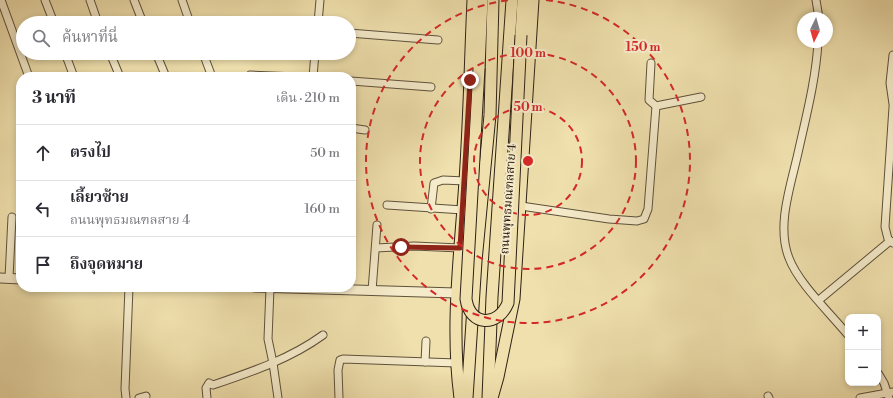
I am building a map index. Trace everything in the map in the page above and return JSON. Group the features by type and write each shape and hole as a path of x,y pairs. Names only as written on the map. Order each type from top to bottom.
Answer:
{"main road":[{"path":"460,398 455,337 456,293 465,181 473,0"},
{"path":"482,0 466,299 468,308 476,318 487,320 495,319 504,313 508,303 523,0"},
{"name":"ถนนพุทธมณฑลสาย 4","path":"467,398 476,261 490,114 493,0"},
{"name":"ถนนพุทธมณฑลสาย 4","path":"488,398 491,311 512,0"},
{"name":"ถนนพุทธมณฑลสาย 4","path":"492,398 514,299 533,0"}],"street":[{"path":"1,0 16,41"},
{"path":"45,0 51,16"},
{"path":"90,0 96,16"},
{"path":"134,0 140,16"},
{"path":"182,0 188,16"},
{"path":"319,16 320,0"},
{"path":"816,0 818,12"},
{"path":"356,34 438,40"},
{"path":"817,48 811,88 786,209 784,244 789,259 796,272 845,331"},
{"path":"819,300 891,242 886,235 885,227 893,106 890,83 893,55"},
{"path":"23,60 27,72"},
{"path":"68,60 72,72"},
{"path":"113,60 118,72"},
{"path":"159,60 164,72"},
{"path":"205,60 210,72"},
{"path":"313,72 314,60"},
{"path":"651,63 649,100 656,106"},
{"path":"356,81 431,87"},
{"path":"656,106 701,98"},
{"path":"521,206 609,219 637,221 644,218 648,209 656,106"},
{"path":"356,129 365,130"},
{"path":"431,209 432,188 434,183 443,180 465,181"},
{"path":"387,205 463,210"},
{"path":"12,217 4,278 16,279"},
{"path":"372,291 377,225"},
{"path":"376,248 414,246 460,248"},
{"path":"356,291 456,293"},
{"path":"126,398 125,389 129,292"},
{"path":"270,292 268,338 278,398"},
{"path":"207,398 206,388 209,382 213,385 273,363 312,344 323,335"},
{"path":"425,362 426,341"},
{"path":"339,398 338,370 340,360 457,363"},
{"path":"860,398 890,394 881,378"}],"route":[{"path":"401,247 414,246 460,248 470,80"}]}
